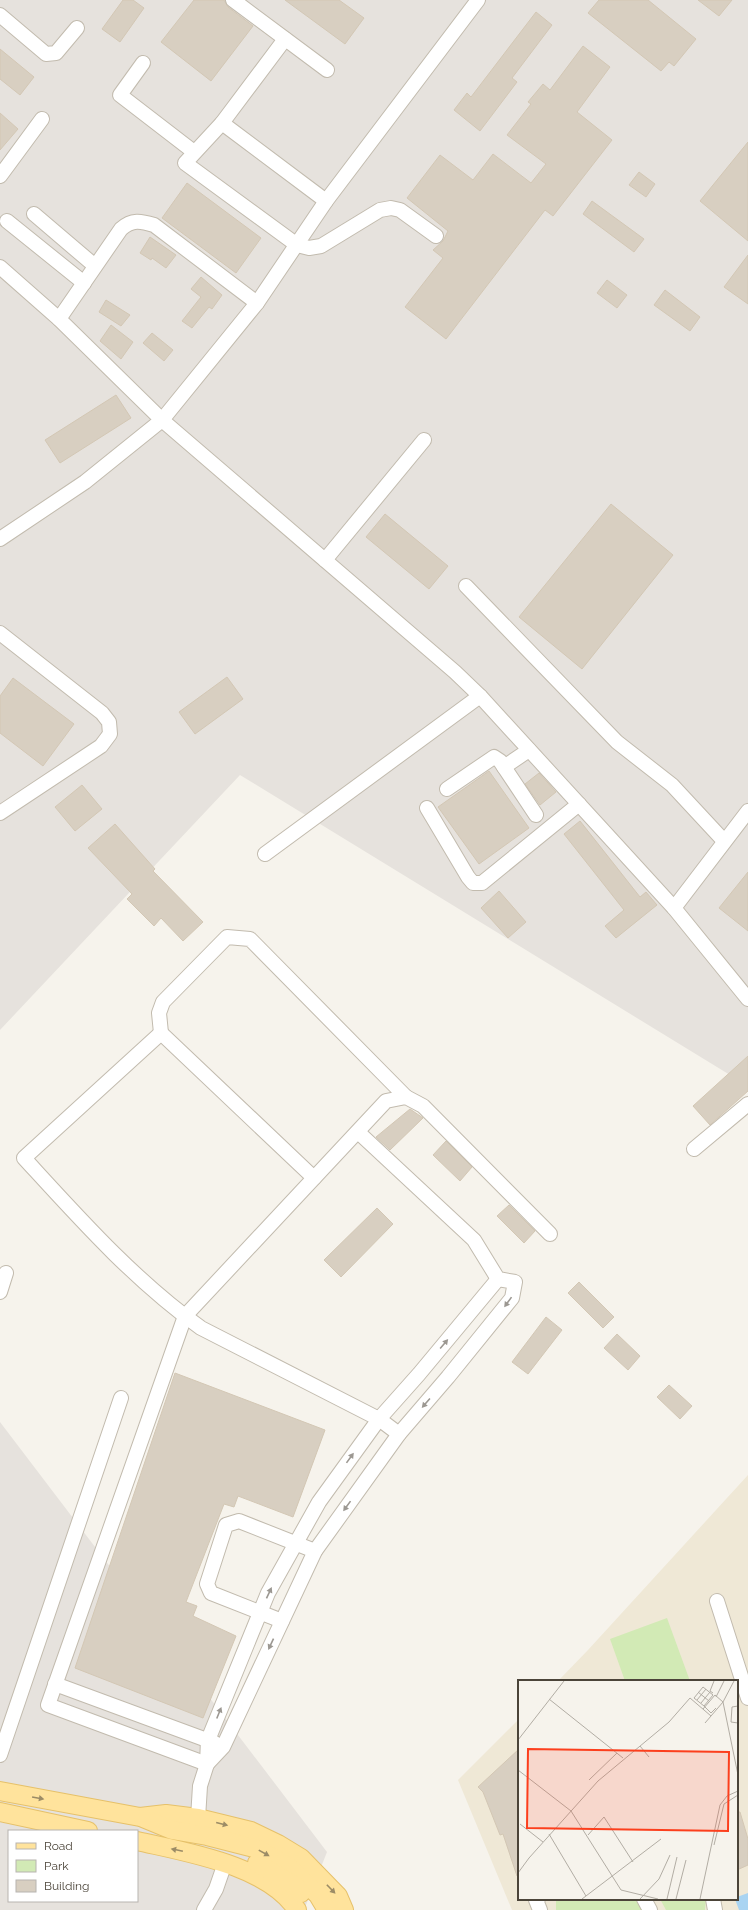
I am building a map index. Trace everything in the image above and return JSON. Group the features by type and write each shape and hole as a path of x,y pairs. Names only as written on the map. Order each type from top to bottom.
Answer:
{"main road":[{"path":"0,1791 140,1817 172,1830 207,1836 258,1849 288,1866 318,1895 327,1910"},
{"path":"0,1812 83,1830"},
{"path":"140,1817 166,1814 198,1818 251,1831 278,1844 301,1858 338,1896 344,1910"},
{"path":"138,1841 224,1863 252,1874 272,1886 291,1901 296,1910"},
{"path":"203,1857 233,1855 254,1861 297,1887 314,1910"}],"street":[{"path":"233,0 327,70"},
{"path":"0,539 85,482 162,420 257,303 326,201 478,0"},
{"path":"0,15 46,54 56,53 77,28"},
{"path":"285,39 222,123 185,163 297,245 309,248 321,246 380,210 391,208 400,210 436,236"},
{"path":"143,63 120,95 194,152"},
{"path":"0,176 42,119"},
{"path":"222,123 326,201"},
{"path":"34,214 95,266"},
{"path":"59,319 121,229 127,223 137,220 154,225 257,303"},
{"path":"7,221 84,283"},
{"path":"0,266 59,319 162,420 455,672 480,696 674,908 748,999"},
{"path":"325,560 424,440"},
{"path":"466,586 617,742 672,785 724,841"},
{"path":"0,633 102,713 109,722 110,734 101,746 0,813"},
{"path":"265,854 480,696"},
{"path":"504,767 529,750"},
{"path":"447,789 491,758 497,758 536,815"},
{"path":"427,808 468,877 473,883 482,883 579,804"},
{"path":"674,908 748,811"},
{"path":"314,1178 161,1032 159,1012 163,1002 227,937 250,939 406,1097 423,1106 550,1234"},
{"path":"161,1032 24,1158 114,1256 201,1328 379,1419 399,1434"},
{"path":"207,1764 48,1705 185,1316 386,1102 406,1097"},
{"path":"694,1149 748,1104"},
{"path":"207,1764 223,1747 315,1551 399,1434 512,1298 515,1282 498,1279 474,1240 358,1132"},
{"path":"0,1292 6,1273"},
{"path":"198,1818 200,1786 207,1764 208,1740 268,1593 319,1502 379,1419 419,1374 498,1279"},
{"path":"0,1755 121,1398"},
{"path":"282,1621 211,1593 207,1584 226,1525 239,1521 315,1551"},
{"path":"717,1601 748,1698"},
{"path":"56,1684 208,1740 223,1747"},
{"path":"204,1910 216,1889 224,1863"},
{"path":"536,1900 540,1910"},
{"path":"645,1900 650,1910"},
{"path":"713,1900 714,1910"}],"shaded area":[{"path":"0,0 748,0 748,1086 240,775 0,1030"},
{"path":"0,1422 327,1852 304,1910 0,1910"},
{"path":"748,1475 748,1910 512,1910 458,1780 518,1720 518,1900 738,1900 738,1680 559,1680"}],"green space":[{"path":"667,1618 690,1680 625,1680 610,1639"},
{"path":"556,1900 638,1900 643,1910 556,1910"},
{"path":"661,1900 706,1900 705,1910 666,1910"}],"water":[{"path":"748,1893 748,1910 739,1910 735,1900 738,1900 738,1897"}],"building":[{"path":"123,0 133,0 144,8 120,42 102,29"},
{"path":"194,0 224,0 228,7 253,26 211,81 161,42"},
{"path":"285,0 339,0 364,18 345,44"},
{"path":"599,0 648,0 696,39 674,66 669,62 661,71 588,13"},
{"path":"698,0 732,0 719,16"},
{"path":"536,12 552,25 512,78 517,82 480,131 454,110 467,93 471,97"},
{"path":"583,46 610,67 577,112 612,140 553,216 545,210 446,339 405,307 443,258 433,250 443,241 448,231 407,198 440,155 473,180 493,154 531,183 546,164 507,135 531,104 528,102 543,84 550,90"},
{"path":"0,49 34,77 20,95 0,79"},
{"path":"0,113 18,129 0,150"},
{"path":"748,142 748,241 700,201"},
{"path":"639,172 655,184 646,197 629,185"},
{"path":"187,183 261,238 236,273 162,218"},
{"path":"592,201 644,239 634,252 583,214"},
{"path":"150,237 176,255 166,268 152,258 151,260 140,253"},
{"path":"748,255 748,304 724,287"},
{"path":"201,277 222,295 212,309 209,307 192,328 182,321 201,297 191,289"},
{"path":"607,280 627,295 617,308 597,293"},
{"path":"665,290 700,317 690,331 654,305"},
{"path":"106,300 130,315 121,326 99,312"},
{"path":"111,325 133,342 121,359 100,341"},
{"path":"152,333 173,350 164,361 143,343"},
{"path":"116,395 131,418 60,463 45,440"},
{"path":"611,504 673,555 582,669 519,617"},
{"path":"385,514 448,566 429,589 366,537"},
{"path":"227,677 243,699 195,734 179,712"},
{"path":"13,678 74,724 43,766 0,733 0,696"},
{"path":"489,771 529,828 479,864 438,807"},
{"path":"539,773 556,792 540,805 525,784"},
{"path":"82,785 102,809 75,831 55,807"},
{"path":"580,821 640,897 646,892 657,905 616,938 605,926 624,910 564,834"},
{"path":"115,824 155,869 153,871 203,922 183,941 161,918 154,926 127,899 132,894 88,848"},
{"path":"748,872 748,931 719,908"},
{"path":"499,891 526,922 508,938 481,908"},
{"path":"748,1056 748,1091 710,1125 693,1106"},
{"path":"410,1109 423,1118 390,1150 376,1137"},
{"path":"446,1141 472,1167 460,1181 433,1155"},
{"path":"509,1205 535,1231 524,1243 497,1216"},
{"path":"377,1208 393,1224 341,1277 324,1260"},
{"path":"579,1282 614,1317 603,1328 568,1293"},
{"path":"546,1317 562,1330 528,1374 512,1362"},
{"path":"617,1334 640,1356 628,1370 604,1348"},
{"path":"175,1373 325,1430 293,1517 238,1496 234,1507 224,1504 186,1602 197,1606 193,1616 236,1636 203,1718 75,1668"},
{"path":"669,1385 692,1406 680,1419 657,1397"},
{"path":"518,1750 518,1876 503,1834 500,1835 483,1792 478,1787"},
{"path":"738,1812 740,1812 748,1839 748,1865 738,1870"}]}
